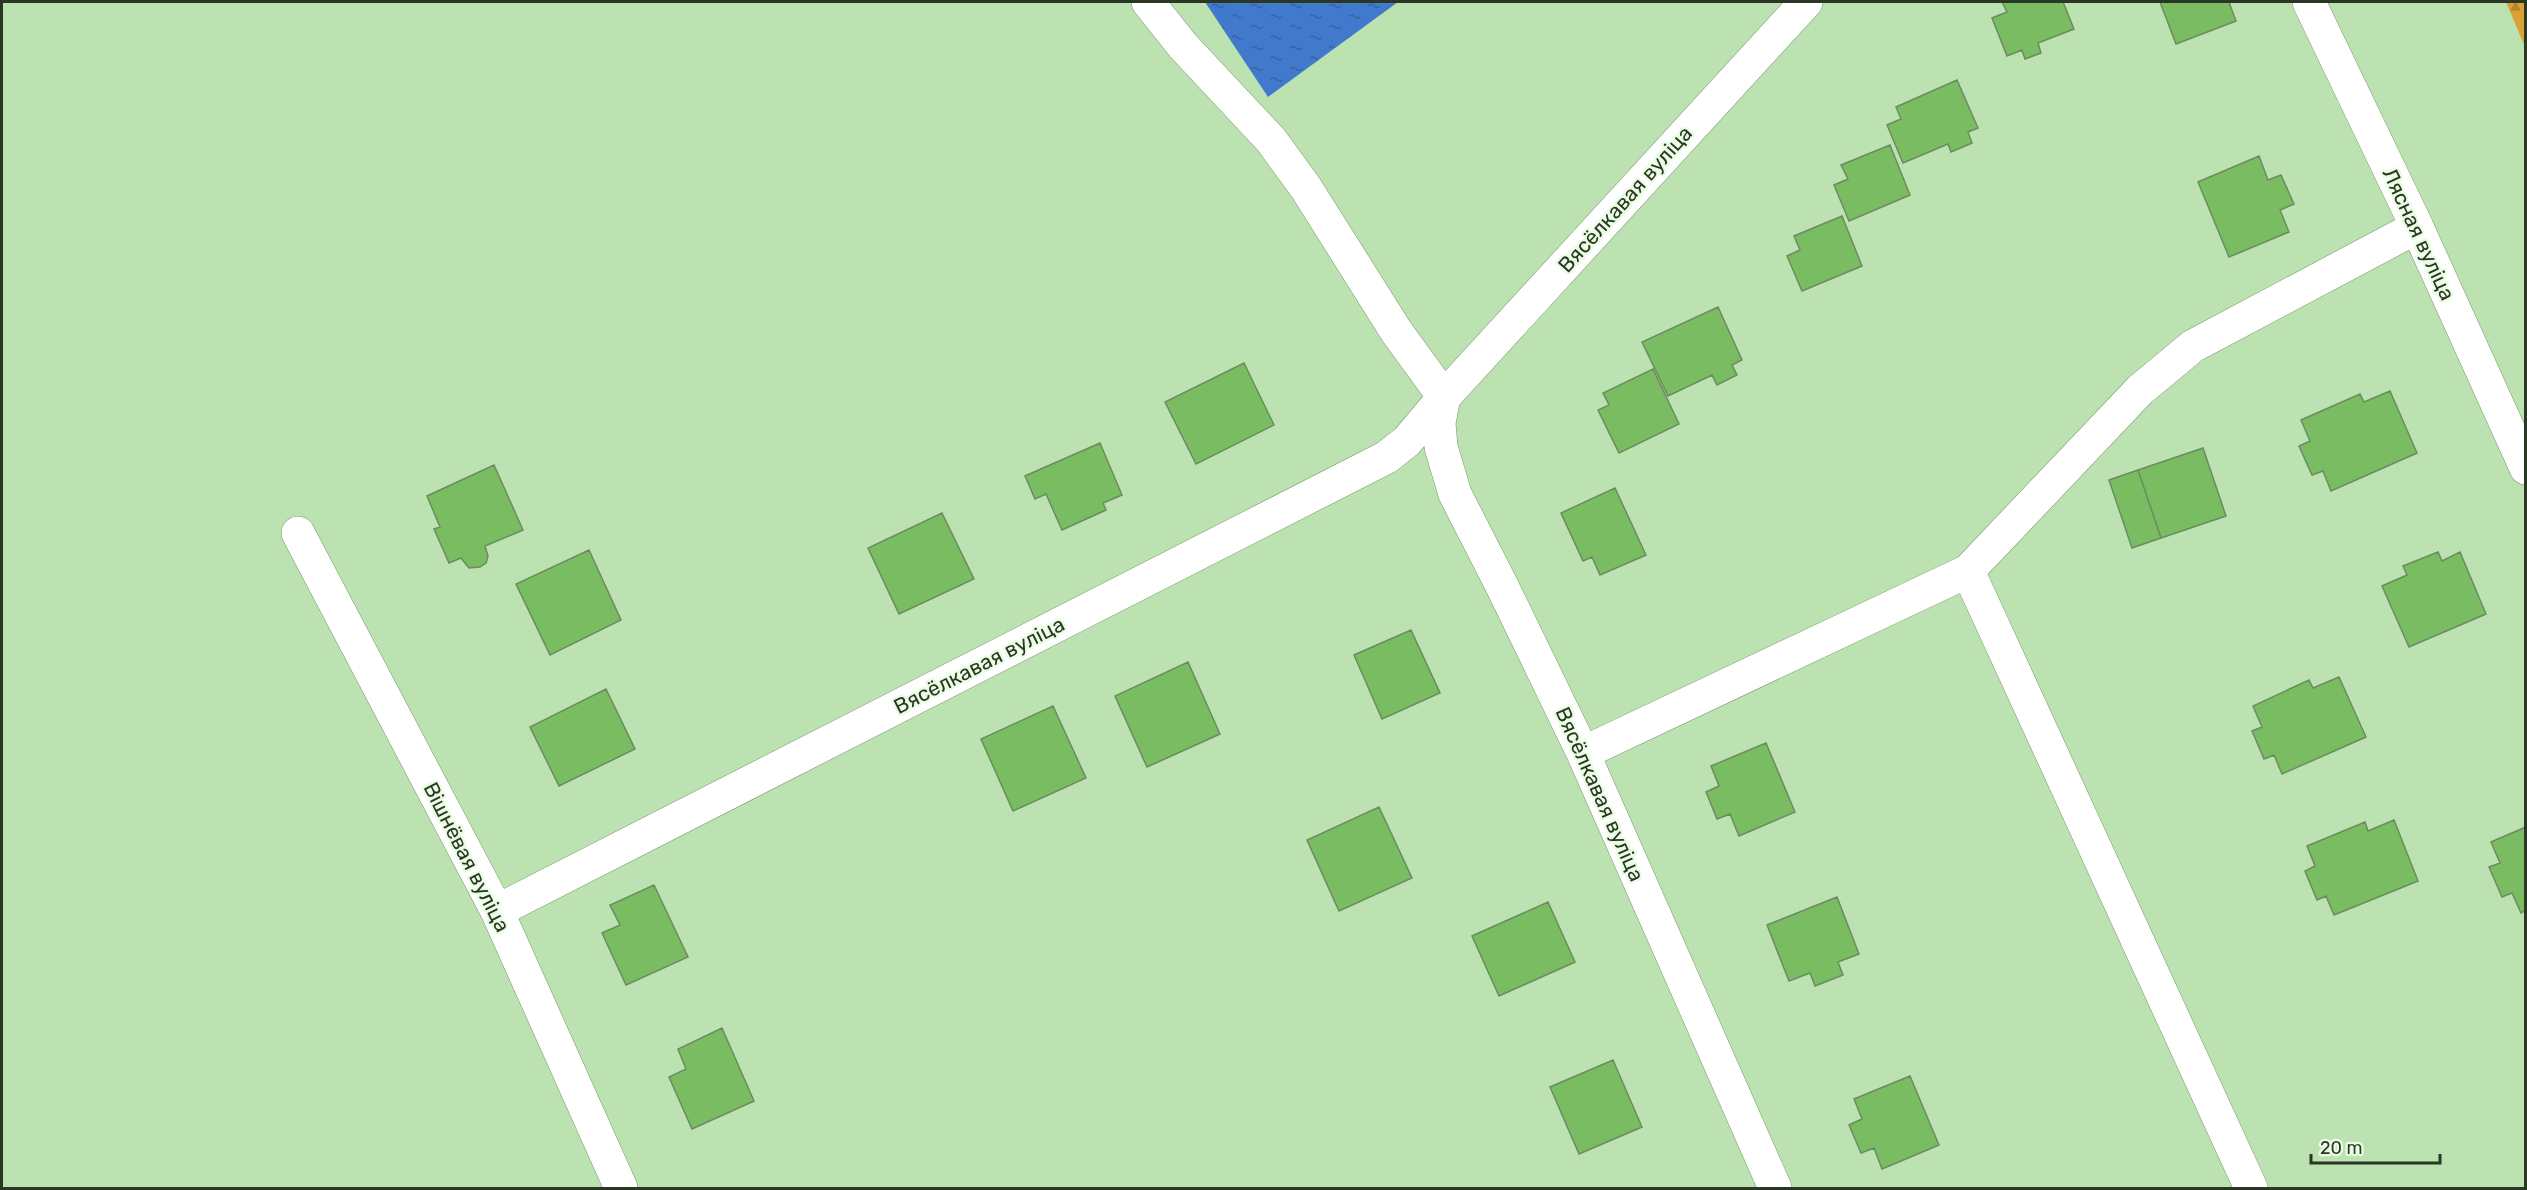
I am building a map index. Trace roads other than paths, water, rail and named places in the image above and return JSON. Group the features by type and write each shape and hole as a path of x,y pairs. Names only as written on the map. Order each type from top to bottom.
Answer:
{"street":[{"path":"1148,2 1184,46 1271,140 1306,188 1396,331 1444,398"},
{"name":"Вясёлкавая вуліца","path":"497,911 1388,457 1407,441 1806,2"},
{"name":"Лясная вуліца","path":"2309,2 2417,227 2526,468"},
{"path":"1583,753 1968,571 2140,390 2193,346 2417,227"},
{"name":"Вясёлкавая вуліца","path":"1444,398 1439,423 1441,447 1455,494 1583,753 1775,1188"},
{"name":"Вішнёвая вуліца","path":"298,533 497,911 621,1188"},
{"path":"1968,571 2251,1188"}],"water":[{"path":"1205,2 1398,2 1268,97"}]}
